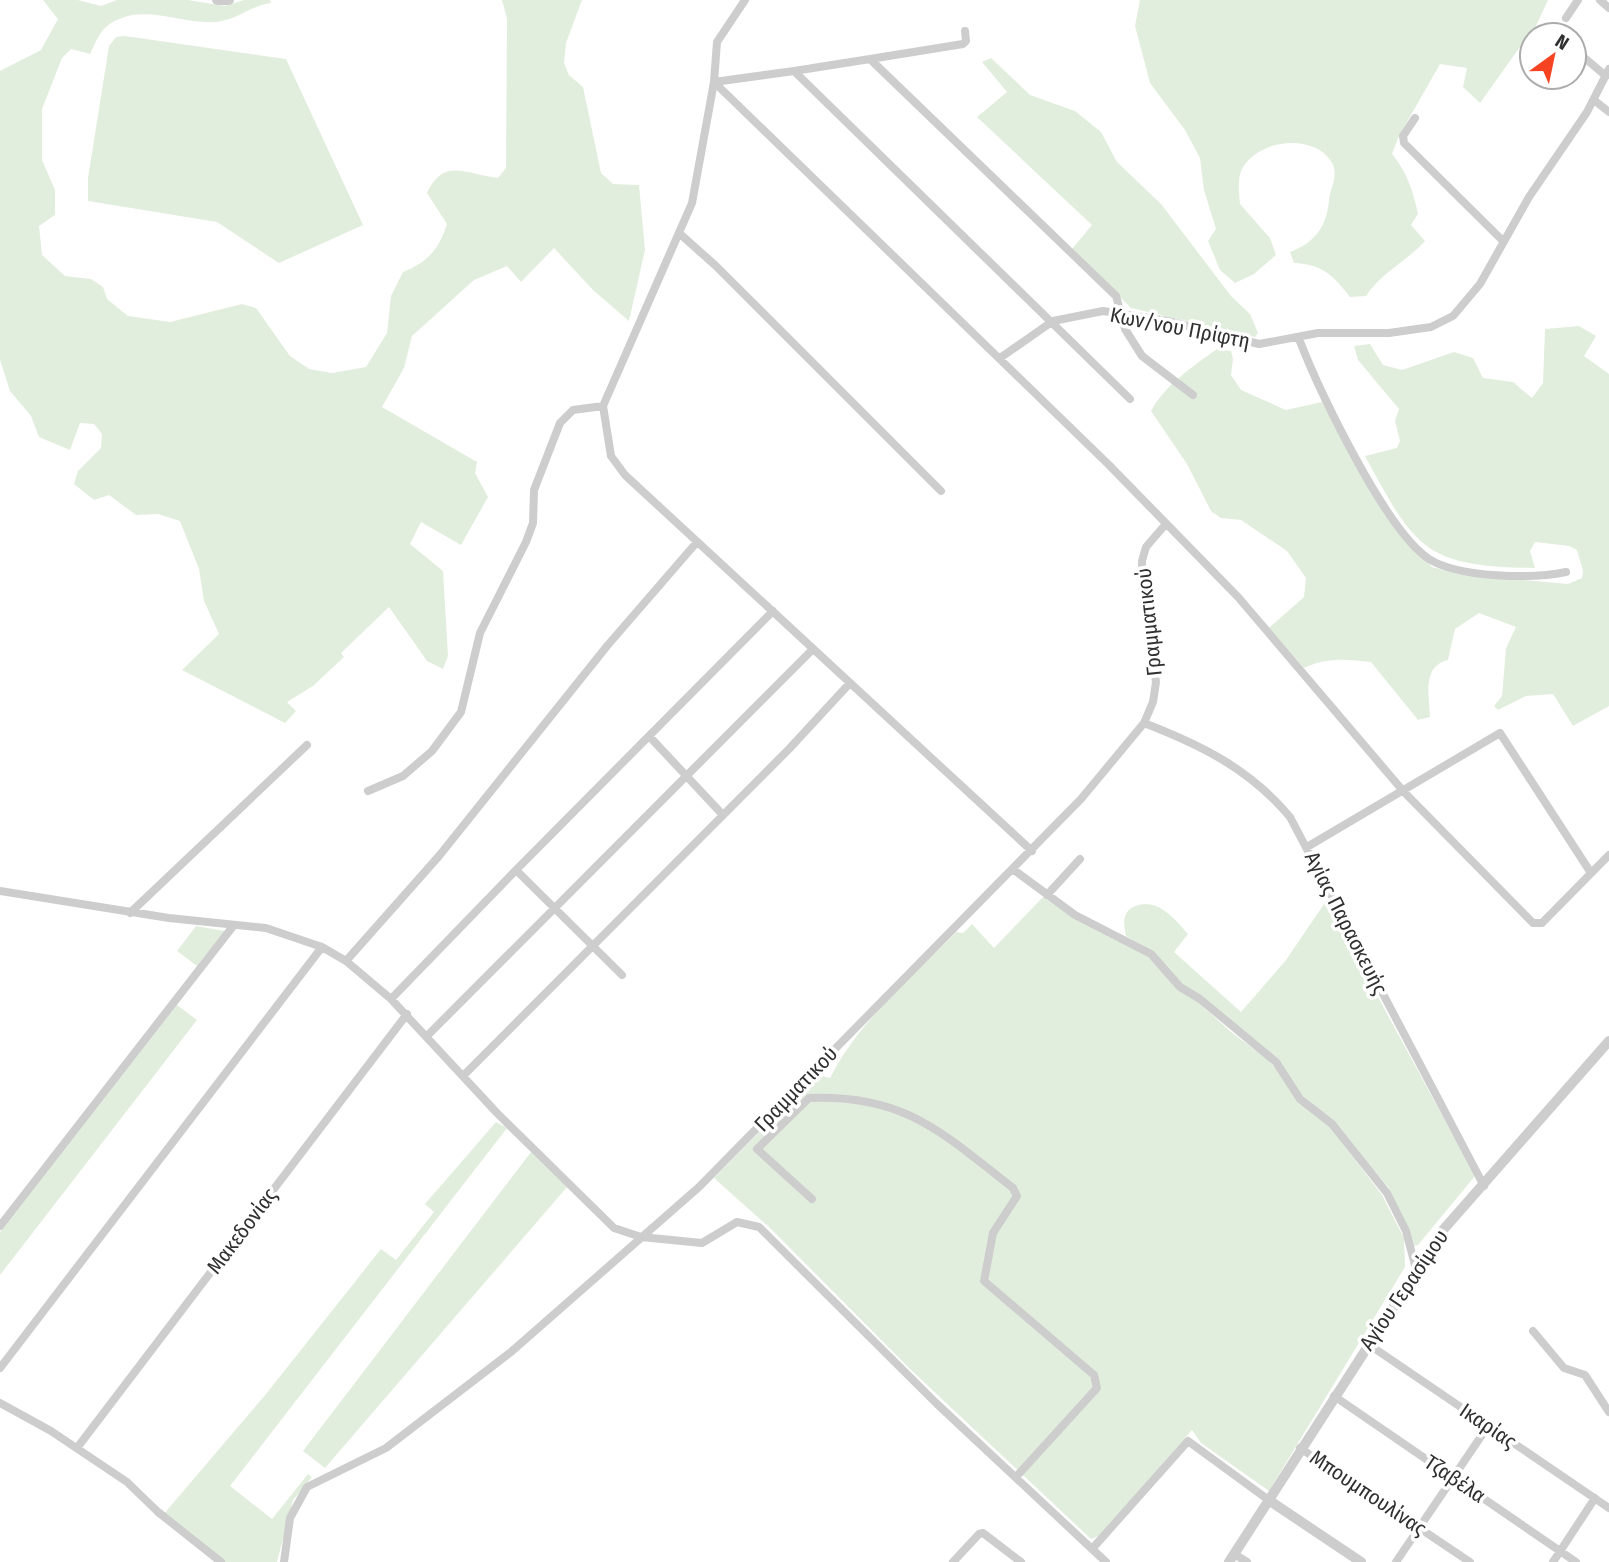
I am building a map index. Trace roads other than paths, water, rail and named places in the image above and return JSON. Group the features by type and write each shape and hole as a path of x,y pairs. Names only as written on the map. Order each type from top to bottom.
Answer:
{"street":[{"path":"217,0 229,0"},
{"path":"745,0 718,42 714,82 692,203 603,406 611,456 625,475 1032,851"},
{"path":"1566,18 1578,0"},
{"path":"1600,0 1609,8"},
{"path":"714,82 963,44 966,41 965,31"},
{"path":"870,59 1116,296 1124,314 1125,329 1142,356 1193,395"},
{"path":"1588,59 1607,73"},
{"path":"794,71 1130,399"},
{"name":"Κων/νου Πρίφτη","path":"1000,358 1053,321 1103,311 1168,321 1259,344 1299,339 1318,333 1389,333 1431,327 1453,316 1467,303 1503,241 1594,100 1607,73"},
{"path":"714,82 1000,358 1238,597 1404,792 1464,856 1535,925 1542,923 1609,855"},
{"path":"1594,100 1609,112"},
{"path":"1415,118 1403,135 1404,143 1503,241"},
{"path":"678,233 716,266 941,491"},
{"path":"1299,339 1318,388 1383,503 1426,557 1453,568 1482,572 1542,577 1566,572"},
{"path":"368,791 403,776 432,751 461,712 480,634 526,542 533,523 534,490 560,423 573,410 603,406"},
{"name":"Γραμματικού","path":"284,1562 290,1518 307,1487 386,1448 511,1352 641,1237 731,1156 1081,799 1144,723 1153,702 1156,682 1142,586 1142,561 1146,547 1165,525"},
{"path":"346,961 439,856 607,646 697,542"},
{"path":"391,999 773,611"},
{"path":"427,1036 557,909 813,649"},
{"path":"463,1076 593,947 849,683"},
{"name":"Αγίας Παρασκευής","path":"1144,723 1206,748 1241,770 1274,797 1290,817 1484,1186"},
{"path":"1307,847 1404,792 1495,734 1502,734 1591,873"},
{"path":"649,736 722,814"},
{"path":"130,913 307,745"},
{"path":"1047,895 1080,859"},
{"path":"516,870 622,975"},
{"path":"1014,870 1075,915 1151,954 1180,987 1200,999 1276,1062 1300,1100 1332,1124 1387,1193 1406,1231 1416,1269"},
{"path":"0,891 130,913 266,928 322,947 346,961 407,1014 463,1076 606,1223 641,1237 702,1243 733,1223 746,1222 759,1227 936,1403 1106,1562"},
{"path":"0,1226 234,926"},
{"path":"0,1368 322,947"},
{"name":"Μακεδονίας","path":"77,1448 407,1014"},
{"name":"Αγίου Γερασίμου","path":"1231,1558 1443,1230 1609,1041"},
{"path":"813,1199 757,1149 809,1098 841,1097 909,1113 932,1125 1013,1188 1017,1196 993,1233 984,1281 1094,1375 1097,1388 1016,1477"},
{"path":"1533,1331 1564,1368 1585,1374 1609,1412"},
{"name":"Ικαρίας","path":"1368,1344 1609,1508"},
{"name":"Τζαβέλα","path":"1334,1396 1576,1562"},
{"path":"0,1403 77,1448 142,1493 158,1512 221,1562"},
{"path":"1395,1562 1488,1426"},
{"path":"1092,1549 1188,1441 1270,1501 1361,1562"},
{"name":"Μπουμπουλίνας","path":"1300,1448 1470,1562"},
{"path":"1553,1562 1595,1498"},
{"path":"953,1562 979,1534 983,1534 1021,1562"},
{"path":"1231,1558 1247,1562"}]}
